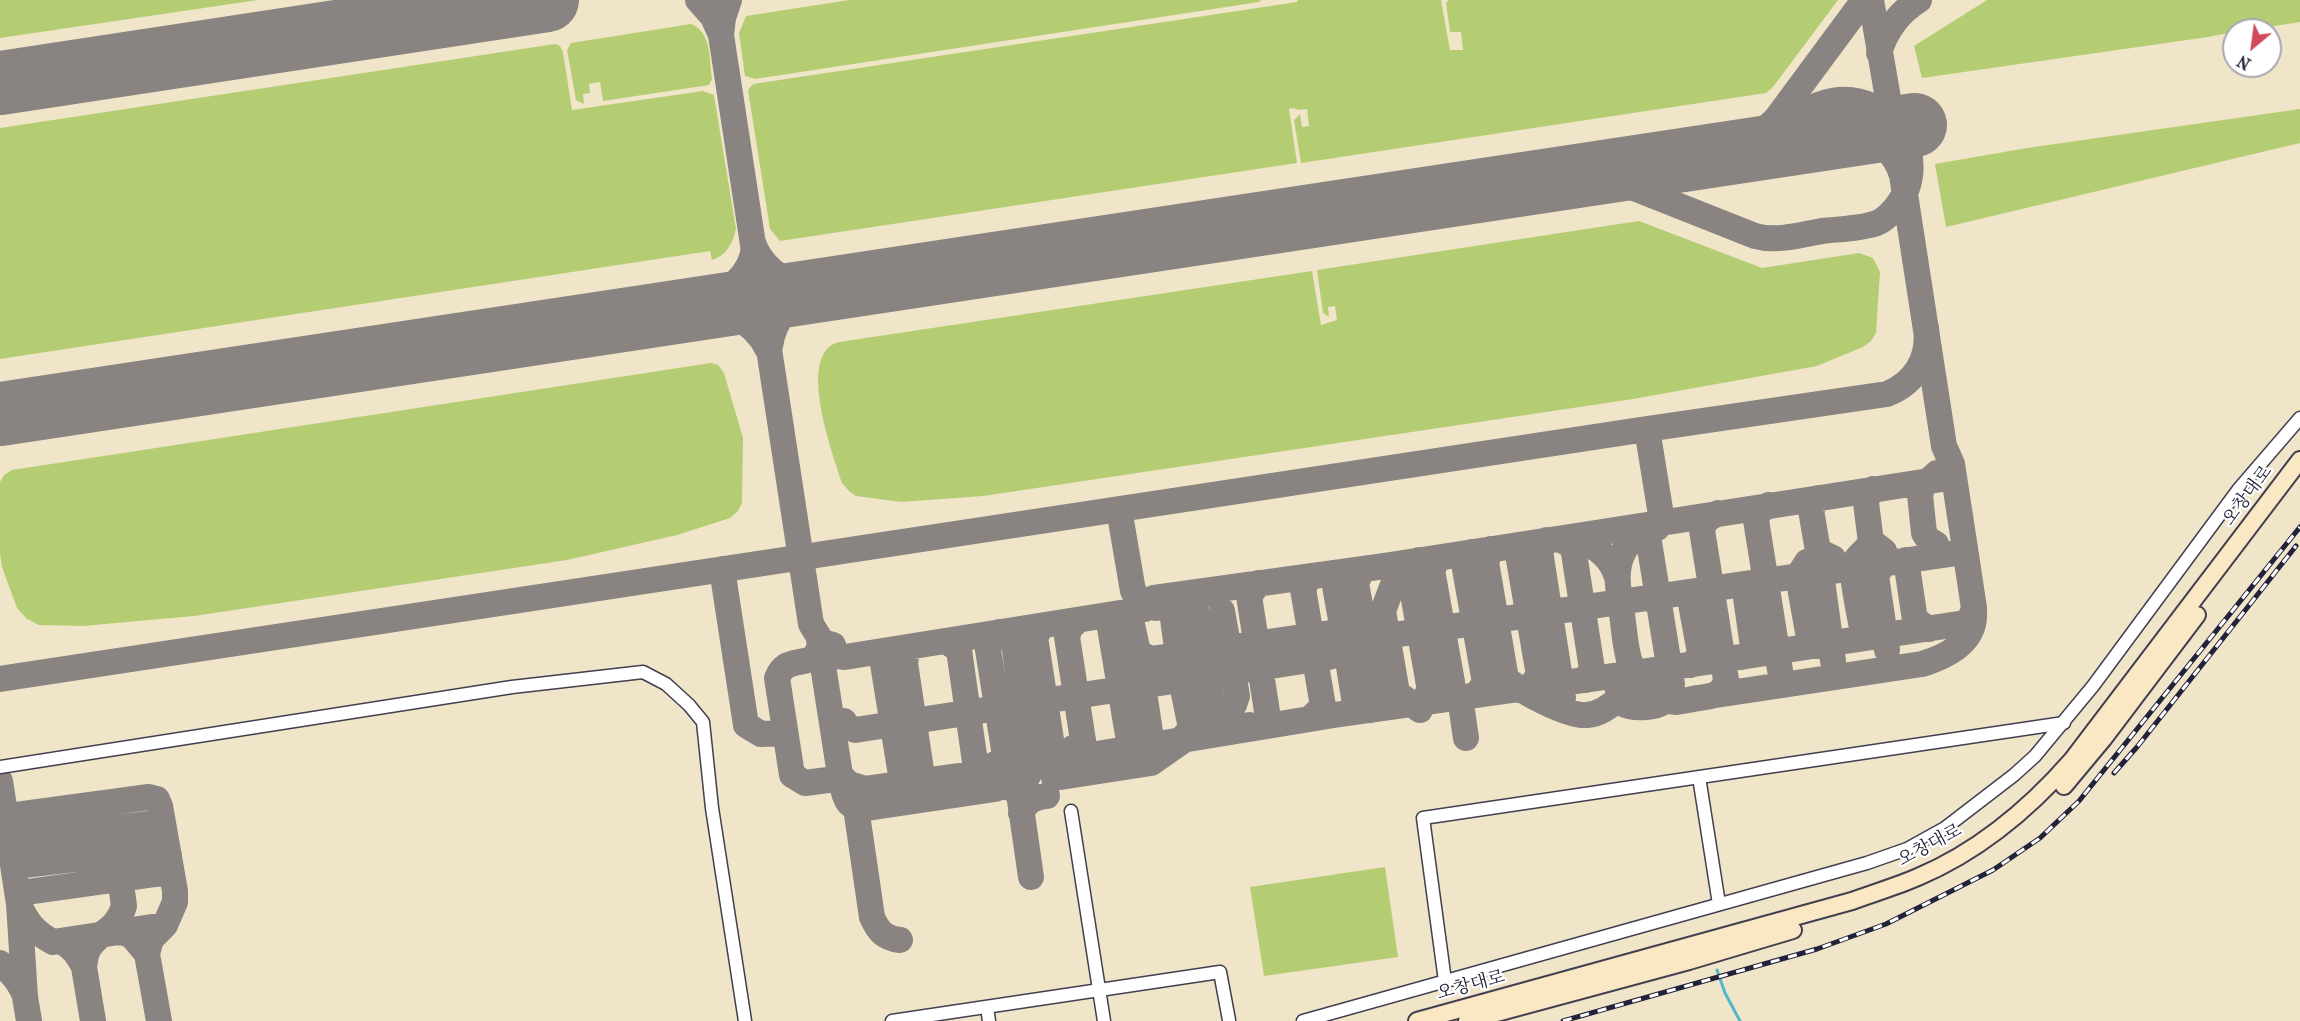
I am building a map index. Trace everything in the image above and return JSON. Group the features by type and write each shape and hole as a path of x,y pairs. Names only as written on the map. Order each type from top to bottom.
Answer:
{"main road":[{"name":"오창대로","path":"1729,943 1918,877 1945,864 2011,820 2072,760 2300,460"},
{"name":"오창대로","path":"1417,1021 1856,911 1922,888 1989,850 2062,789 2099,745 2300,477"},
{"name":"오창대로","path":"1467,1021 1687,954"}],"street":[{"path":"1303,1021 1867,862 1907,849 1946,828 2014,775 2035,756 2064,723 2212,524 2300,418"},
{"path":"0,767 512,687 643,672 666,684 689,705 703,722 712,808 745,1021"},
{"path":"1445,981 1424,818 2064,723"},
{"path":"1699,777 1719,904"},
{"path":"1071,811 1104,1021"},
{"path":"892,1021 1220,972 1229,1020"},
{"path":"987,1007 989,1021"}],"green space":[{"path":"0,0 258,0 0,38"},
{"path":"849,0 1261,0 755,79 745,76 739,33 746,16"},
{"path":"1298,0 1441,0 1450,50 1463,50 1461,32 1450,32 1446,3 1449,0 1838,0 1773,87 1766,93 1301,163 1294,120 1300,114 1302,127 1309,126 1307,109 1293,108 1289,109 1297,163 780,241 770,229 748,90 753,84 1297,2"},
{"path":"1987,0 2300,0 2300,22 2282,25 2282,18 2222,18 2222,34 1922,78 1914,46"},
{"path":"691,24 703,33 706,40 712,79 709,85 603,101 600,82 589,84 590,93 583,94 584,104 576,100 567,50 571,43"},
{"path":"555,44 560,46 563,52 572,110 703,91 714,95 736,229 731,244 725,252 712,260 710,251 0,359 0,128"},
{"path":"2300,109 2300,143 1946,227 1935,164 2027,148"},
{"path":"1639,221 1762,268 1859,253 1873,258 1880,272 1876,333 1863,347 1817,366 1633,399 983,496 901,502 856,496 842,483 825,429 818,384 820,365 826,350 839,342 1312,271 1321,325 1337,320 1335,306 1328,307 1329,317 1323,313 1317,270"},
{"path":"711,363 718,365 724,373 743,438 742,503 738,511 730,518 677,535 567,560 194,616 83,626 39,625 27,619 17,608 2,567 0,482 4,475 12,470"},
{"path":"1385,867 1398,957 1264,976 1250,887"}],"waterway":[{"path":"1717,970 1725,993 1740,1021"}],"taxiway":[{"path":"698,0 713,17 721,35"},
{"path":"729,0 723,18 721,35 811,624 822,642 833,645"},
{"path":"1734,152 1753,141 1776,119 1864,0"},
{"path":"1871,0 1893,127"},
{"path":"1879,53 1894,23 1919,0"},
{"path":"1596,173 1755,236 1772,238 1857,228 1877,223 1886,218 1897,206 1907,187 1911,168 1908,149 1900,131 1888,117 1872,106 1853,100 1832,101 1810,109 1781,137 1762,148"},
{"path":"1342,572 1335,581 1335,586 1345,642 1957,553 1964,542 1952,464 1944,446 1902,175 1889,151 1875,141 1849,135"},
{"path":"692,309 733,286 748,268 754,245"},
{"path":"755,248 760,258 773,271 789,281 817,290"},
{"path":"770,346 775,327 785,311 799,299 817,290"},
{"path":"692,309 715,310 737,318 755,331 768,350"},
{"path":"0,679 1887,394 1905,383 1918,368 1926,349 1926,328"},
{"path":"0,417 14,412"},
{"path":"1647,429 1660,509"},
{"path":"819,640 829,653 845,657 1145,609 1149,601 1154,598 1385,566 1942,479 1947,475 1952,464"},
{"path":"1936,544 1924,533 1920,495 1923,486 1937,473"},
{"path":"1873,489 1866,503 1873,558"},
{"path":"1818,498 1811,510 1818,551 1833,558"},
{"path":"1769,505 1761,511 1756,520 1780,670"},
{"path":"1119,509 1133,591 1140,600 1156,608"},
{"path":"1657,528 1634,539 1624,551 1619,566 1618,590 1631,667 1642,685 1669,701 1676,702 1709,696 1719,692 1726,680 1702,530 1706,520 1718,513"},
{"path":"1547,540 1540,551 1563,698"},
{"path":"1565,542 1574,541 1597,549 1609,561 1617,577"},
{"path":"1876,637 1862,628 1853,568 1854,563 1871,541 1884,551"},
{"path":"1649,542 1672,684"},
{"path":"820,647 814,658 788,665 777,678 792,775 805,783 843,778 849,784 865,789 975,774 1334,715 1965,623 1970,619 1974,608 1964,542"},
{"path":"1525,544 1519,560 1539,675 1530,687"},
{"path":"1573,547 1592,669 1585,680"},
{"path":"1491,549 1486,562 1506,679 1557,708 1579,715 1587,715 1603,710 1616,701 1627,683 1629,662"},
{"path":"1818,551 1833,661"},
{"path":"1472,552 1466,559 1465,569 1485,683 1476,695"},
{"path":"1442,557 1432,570 1452,682"},
{"path":"1419,560 1410,576 1430,691 1421,703"},
{"path":"1906,560 1915,620 1929,629"},
{"path":"1807,562 1798,576 1809,638 1823,645"},
{"path":"1887,650 1876,576 1883,564 1889,562"},
{"path":"1420,710 1397,693 1383,611 1392,587 1400,577 1411,569 1425,567"},
{"path":"722,569 746,725 761,734 785,733"},
{"path":"1356,631 1354,630 1345,642 1354,698 1358,704 1370,710 1377,698 1356,583 1361,572 1366,569"},
{"path":"1311,718 1323,706 1303,589 1312,576"},
{"path":"1249,725 1260,726 1268,718 1249,596 1259,583"},
{"path":"1742,657 1748,655 1753,647 1744,584"},
{"path":"1205,591 1195,604 1215,723 1214,728 1208,733"},
{"path":"1689,593 1700,653 1695,662 1690,665"},
{"path":"1181,605 1173,619 1178,655 1181,671 1193,678 1183,689 1191,728 1182,739"},
{"path":"1054,778 1151,763 1234,705 1237,696 1222,611"},
{"path":"1716,695 1922,664 1950,652 1965,639 1973,622 1974,611"},
{"path":"1138,652 1150,732 1142,746 1128,735 1110,628 1119,614 1131,620 1138,652 1150,659 1358,629"},
{"path":"1078,620 1070,628 1067,637 1086,760 1092,767"},
{"path":"1042,626 1035,637 1052,746 1055,752 1064,759 1073,748"},
{"path":"819,640 841,781 846,798 851,805 867,808 995,789 1004,785 1015,790 1018,795 1032,768 1025,716 1012,706 1018,702 1021,695 1014,643 1009,636 999,632 990,643 988,650 1007,768 1009,776 1015,781"},
{"path":"946,641 959,650 975,762 988,771 995,764"},
{"path":"904,776 913,782 921,770 905,663 907,652 914,646"},
{"path":"844,721 846,725 855,730 1329,657"},
{"path":"883,664 900,769"},
{"path":"1616,682 1621,703 1633,707 1655,706 1667,700 1671,695"},
{"path":"1462,711 1466,738"},
{"path":"1017,780 1031,877"},
{"path":"0,781 19,904 25,997 29,1021"},
{"path":"854,794 872,917 882,933 900,940"},
{"path":"1021,813 1031,800 1047,796"},
{"path":"16,815 149,797 157,799 175,891 175,902 165,925 53,942 32,926 19,904"},
{"path":"60,941 75,952 84,967 86,954 91,945 116,922 124,906 111,810 119,801"},
{"path":"22,839 157,823 164,828"},
{"path":"24,865 160,849 169,855"},
{"path":"27,892 163,873 169,874 173,879"},
{"path":"121,932 131,935 147,954 151,939 165,925"},
{"path":"147,954 159,1021"},
{"path":"0,963 15,978 25,996"},
{"path":"84,967 93,1021"}],"runway":[{"path":"0,83 547,0"},
{"path":"0,414 1915,125"}],"railway":[{"path":"1563,1021 1817,949 1886,924 1993,870 2040,838 2079,801 2300,527"},
{"path":"2114,773 2296,546"}]}
